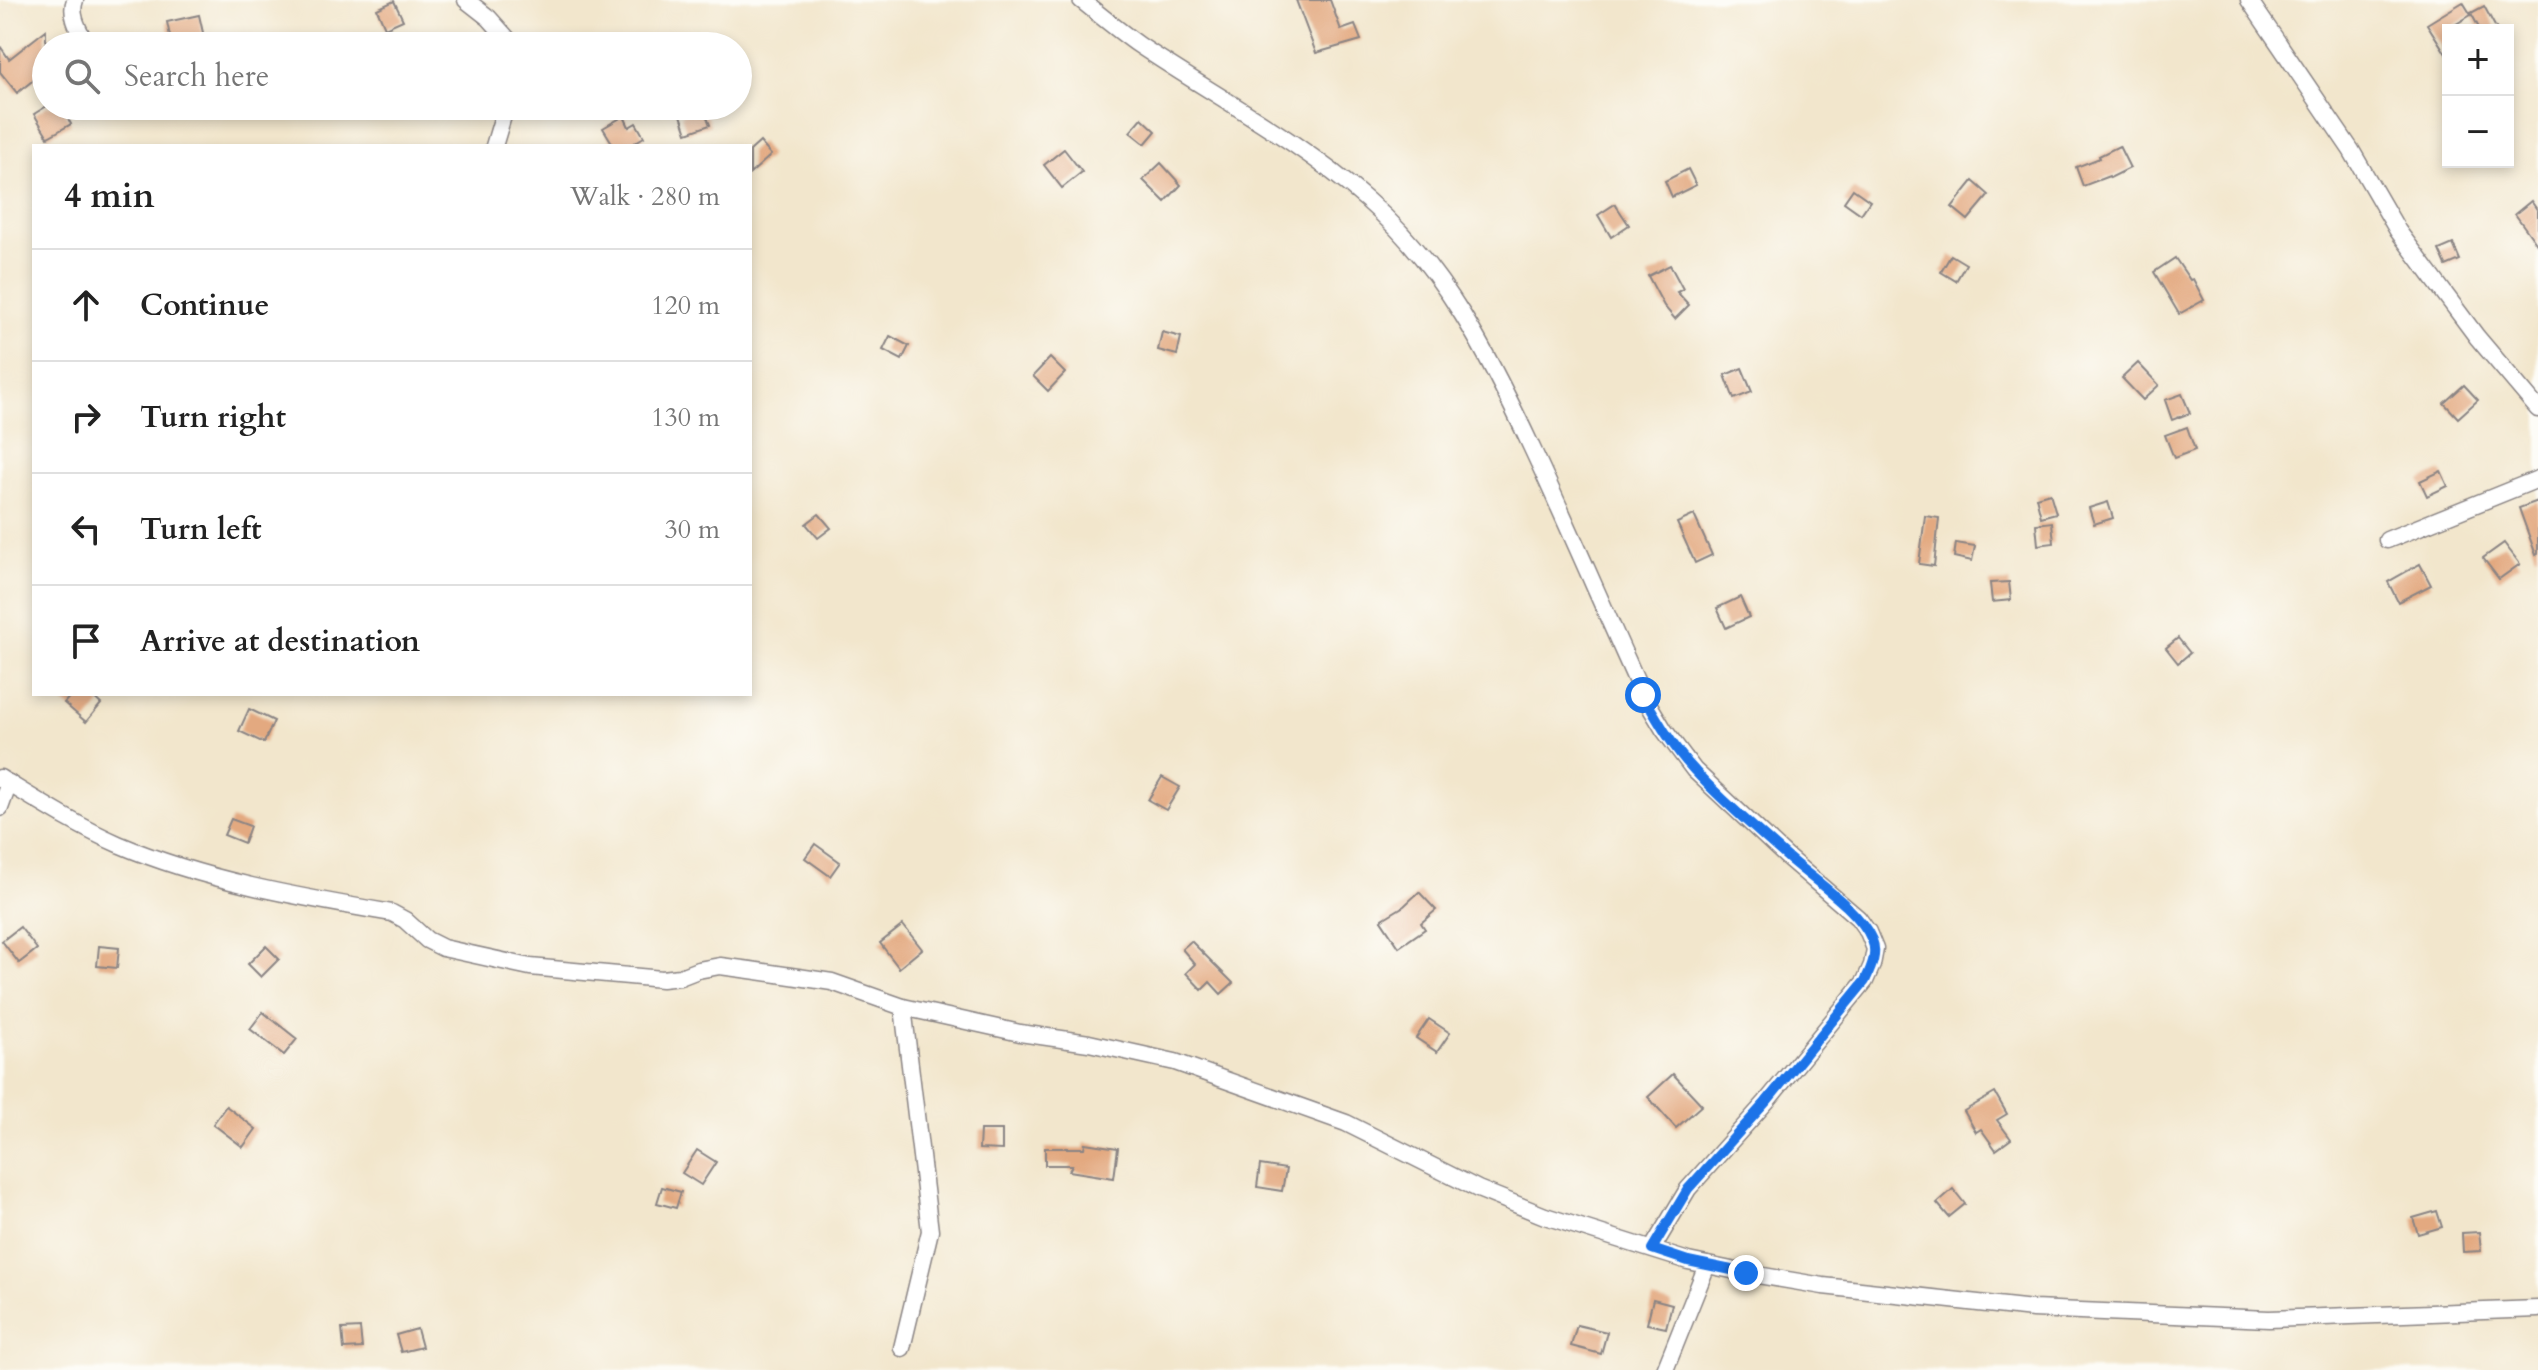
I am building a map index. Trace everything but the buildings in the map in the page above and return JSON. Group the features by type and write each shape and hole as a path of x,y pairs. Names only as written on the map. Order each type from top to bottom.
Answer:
{"street":[{"path":"75,0 74,16 81,32"},
{"path":"466,0 502,32"},
{"path":"1081,0 1136,43 1248,113 1304,153 1368,201 1407,240 1456,302 1495,368 1643,695 1664,730 1694,770 1858,918 1873,941 1872,965 1865,981 1784,1081 1688,1189 1652,1249"},
{"path":"2249,0 2351,150 2398,231 2477,337 2538,409"},
{"path":"495,144 502,120"},
{"path":"2387,540 2538,479"},
{"path":"0,808 5,780 81,826 118,844 212,878 392,913 427,940 443,948 530,967 635,978 680,977 720,966 832,982 903,1007 1175,1062 1346,1123 1478,1189 1545,1216 1707,1265 1823,1286 2033,1309 2269,1319 2538,1309"},
{"path":"902,1348 930,1231 903,1007"},
{"path":"1665,1370 1707,1265"}],"route":[{"path":"1643,695 1694,770 1858,918 1875,949 1865,981 1830,1027 1688,1189 1652,1249 1688,1261 1746,1273"}]}
